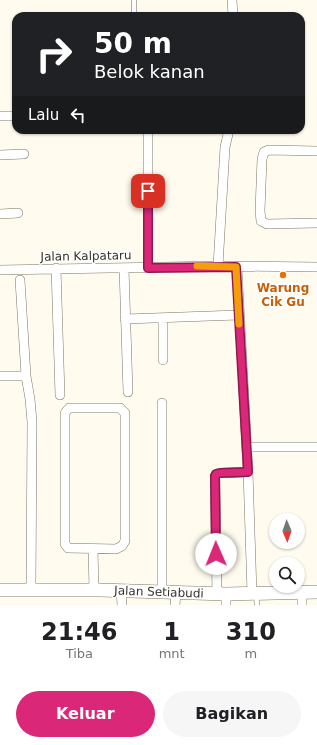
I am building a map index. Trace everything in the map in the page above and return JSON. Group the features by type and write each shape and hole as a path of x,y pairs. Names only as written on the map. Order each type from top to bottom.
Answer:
{"street":[{"path":"232,0 233,12"},
{"path":"0,116 12,116"},
{"path":"148,134 148,268"},
{"path":"218,266 225,148 228,134"},
{"path":"317,151 269,150 264,152 262,159 260,211 261,221 267,224 317,223"},
{"path":"0,155 24,154"},
{"path":"0,214 18,213"},
{"name":"Jalan Kalpataru","path":"0,270 218,266 317,267"},
{"path":"236,267 255,597"},
{"path":"56,268 60,395"},
{"path":"124,268 128,392"},
{"path":"20,280 26,376 32,422 31,589"},
{"path":"125,319 238,315"},
{"path":"163,318 163,360"},
{"path":"0,376 26,376"},
{"path":"162,403 162,593"},
{"path":"69,408 120,408 125,413 125,541 122,546 116,549 93,549 68,548 64,541 65,413 69,408"},
{"path":"247,447 317,447"},
{"path":"223,598 215,476 216,474 220,473 248,472"},
{"path":"93,549 94,590"},
{"name":"Jalan Setiabudi","path":"0,590 121,590 162,593 176,599 255,597 293,593"},
{"path":"121,590 122,605"},
{"name":"Jalan Setiabudi","path":"305,592 317,592"},
{"path":"302,593 302,605"}],"lane":[{"path":"134,0 134,12"}],"slow traffic":[{"path":"197,266 236,267 239,324"}],"place":[{"name":"Warung Cik Gu","path":"283,275"}],"route":[{"path":"148,191 148,268 218,266 236,267 248,472 220,473 216,474 215,476 216,554"}]}
